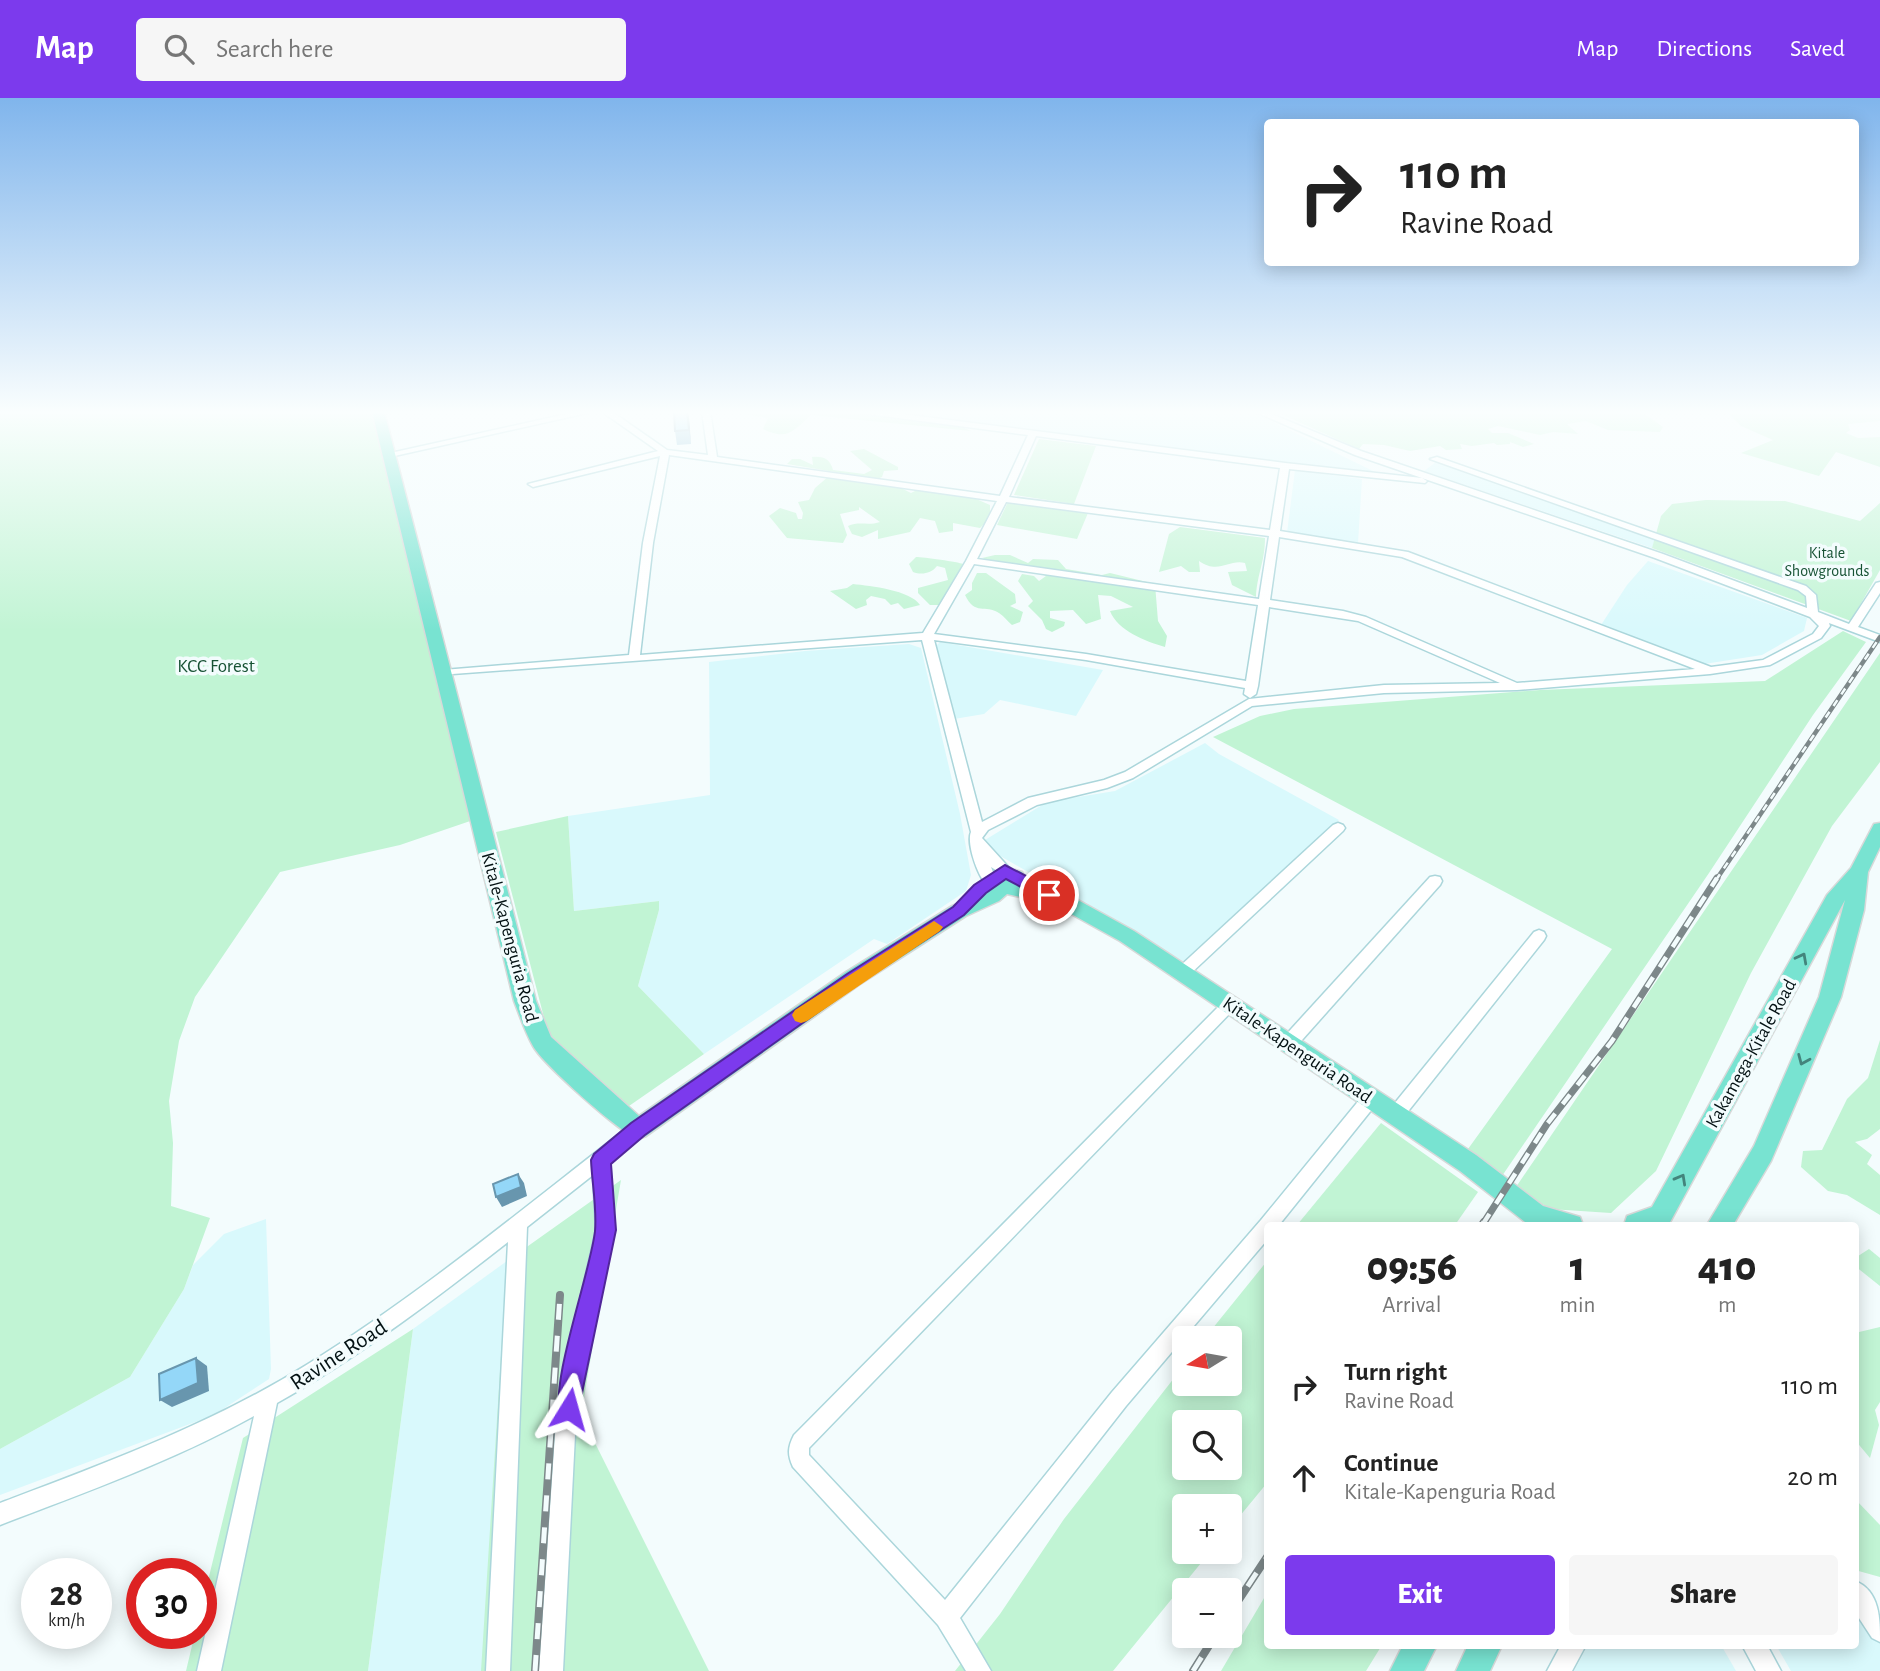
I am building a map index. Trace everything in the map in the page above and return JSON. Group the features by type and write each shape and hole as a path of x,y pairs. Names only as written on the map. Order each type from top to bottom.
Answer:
{"highway":[{"name":"Kitale-Kapenguria Road","path":"396,484 532,1024 542,1043 554,1057 638,1129"},
{"name":"Kakamega-Kitale Road","path":"1645,1222 1660,1216 1834,900 1858,872 1880,829"},
{"name":"Kakamega-Kitale Road","path":"1721,1222 1763,1153 1830,997 1854,910 1858,872"},
{"name":"Kitale-Kapenguria Road","path":"1003,879 1049,895 1104,922 1396,1114 1544,1221"},
{"path":"638,1129 853,978 959,911 987,899 1003,879"},
{"path":"1406,1671 1419,1649"},
{"path":"1472,1671 1484,1649"}],"street":[{"path":"634,658 648,543 660,484"},
{"path":"902,484 1274,533 1404,554 1710,671"},
{"path":"1003,879 978,856 976,835 927,636 971,561 1010,484"},
{"path":"1249,702 1282,484"},
{"path":"1453,484 1880,639"},
{"path":"976,835 994,820 1032,801 1107,784 1129,775 1249,702 1384,689 1517,686 1710,671 1766,663 1817,636 1825,626 1813,613 1811,595 1802,589 1508,484"},
{"path":"971,561 1362,619 1517,686"},
{"path":"1852,628 1880,585"},
{"path":"443,673 927,636 1086,657 1252,686"},
{"path":"1183,972 1338,828"},
{"path":"1288,1044 1435,881"},
{"path":"1396,1114 1539,936"},
{"path":"979,1671 946,1617 800,1460 798,1451 801,1442 1230,1004"},
{"path":"1270,1222 1371,1098"},
{"name":"Ravine Road","path":"0,1514 116,1470 203,1433 316,1371 387,1323 638,1129"},
{"path":"551,1671 565,1435 577,1357 605,1230 601,1160"},
{"path":"498,1671 518,1223"},
{"path":"946,1617 1119,1399 1264,1230"},
{"path":"209,1671 268,1398"},
{"path":"1859,1598 1880,1630"},
{"path":"1559,1671 1572,1649"},
{"path":"1756,1649 1769,1671"}],"shaded area":[{"path":"1293,484 1362,484 1358,543 1287,533"},
{"path":"1464,484 1499,484 1655,540 1652,548"},
{"path":"1648,561 1807,618 1804,631 1762,655 1704,664 1601,625 1627,585"},
{"path":"940,642 1103,670 1076,716 1000,700 984,714 954,719 935,647"},
{"path":"909,644 921,648 960,814 971,875 966,891 887,944 874,939 704,1054 638,986 659,910 659,901 574,911 568,816 710,795 709,662 805,651"},
{"path":"1205,743 1219,754 1339,820 1186,963 995,853 985,840 1047,802 1115,791"},
{"path":"266,1219 271,1369 269,1379 214,1415 0,1495 0,1449 130,1377 184,1289 193,1265 224,1234"},
{"path":"507,1261 496,1548 484,1671 368,1671 413,1329"},
{"path":"1859,1594 1880,1624 1880,1671 1791,1671 1778,1649 1859,1649"},
{"path":"1586,1649 1723,1649 1736,1671 1574,1671"}],"green space":[{"name":"KCC Forest","path":"0,484 392,484 479,818 400,845 280,872 195,997 179,1041 169,1101 173,1143 171,1206 210,1218 184,1289 130,1377 0,1449"},
{"path":"819,484 879,484 901,488 911,493 917,490 974,498 990,505 990,518 980,528 953,523 953,531 939,533 935,521 920,518 910,532 878,539 878,530 862,537 852,534 848,526 880,522 859,507 859,510 840,514 847,535 843,543 787,538 769,516 780,508 796,513 798,519 802,519 803,513 798,502 809,500"},
{"path":"1019,484 1081,484 1074,504 1014,495"},
{"name":"Kitale Showgrounds","path":"1706,500 1785,501 1860,521 1880,503 1880,570 1851,621 1652,548 1661,516 1672,504"},
{"path":"1008,502 1088,513 1077,539 997,525"},
{"path":"1180,527 1265,538 1256,597 1232,585 1228,572 1247,571 1245,563 1212,567 1199,561 1200,572 1189,572 1181,566 1159,572 1169,534"},
{"path":"1010,555 1028,563 1033,559 1058,560 1066,569 1102,575 1110,573 1155,584 1158,621 1167,636 1165,647 1141,638 1119,624 1110,611 1133,607 1111,596 1098,595 1101,619 1086,624 1073,610 1050,611 1050,618 1065,622 1064,626 1052,632 1046,629 1042,620 1028,606 1033,601 1018,581 1022,574 1034,576 1039,581 1046,576 982,558"},
{"path":"916,557 963,564 941,605 930,605 918,593 918,588 948,580 945,568 937,566 926,573 913,572 909,564"},
{"path":"977,573 986,573 1015,594 1016,603 1010,606 1023,612 1020,622 1012,625 999,613 976,608 969,601 965,595 972,590"},
{"path":"853,584 899,592 920,605 904,609 898,603 891,605 885,599 871,596 866,600 867,605 856,609 830,591"},
{"path":"1843,631 1866,642 1813,715 1709,873 1502,1176 1468,1149 1612,949 1213,737 1260,716 1294,709 1540,690 1765,681"},
{"path":"1880,653 1880,762 1832,826 1751,973 1656,1171 1611,1213 1550,1209 1516,1187"},
{"path":"568,816 574,911 659,901 659,910 638,986 704,1054 629,1106 548,1033 496,832"},
{"path":"1880,1040 1880,1129 1867,1139 1855,1142 1872,1155 1867,1164 1880,1175 1880,1215 1847,1195 1828,1191 1801,1167 1803,1151 1822,1150 1847,1099 1868,1078"},
{"path":"1381,1123 1478,1192 1457,1222 1299,1222"},
{"path":"621,1180 581,1415 709,1671 481,1671 507,1261"},
{"path":"1869,1249 1880,1258 1880,1286 1859,1269 1859,1255"},
{"path":"1264,1265 1264,1487 1242,1513 1242,1494 1172,1494 1172,1564 1200,1564 1189,1578 1172,1578 1172,1599 1113,1671 955,1671 1000,1614 1064,1519 1172,1381 1172,1396 1242,1396 1242,1326 1214,1326"},
{"path":"1880,1327 1880,1402 1875,1410 1879,1425 1870,1458 1859,1445 1859,1332"},
{"path":"413,1329 368,1671 186,1671 191,1649 217,1649 217,1558 214,1558 243,1438"},
{"path":"1859,1503 1880,1525 1880,1577 1859,1571"},
{"path":"1264,1598 1264,1649 1380,1649 1366,1671 1221,1671 1235,1648 1242,1648 1242,1635"}],"building":[{"path":"518,1174 521,1187 496,1197 493,1184"},
{"path":"196,1358 198,1383 160,1400 159,1374"}],"railway":[{"path":"1716,880 1880,637"},
{"path":"1484,1222 1547,1124 1612,1041 1717,878"},
{"path":"535,1671 560,1295"},
{"path":"1242,1595 1264,1562"},
{"path":"1193,1671 1207,1648"}],"slow traffic":[{"path":"801,1015 853,978 934,927"}],"route":[{"path":"569,1409 577,1357 605,1230 601,1160 638,1129 853,978 959,911 980,889 1005,871 1049,895"}]}
